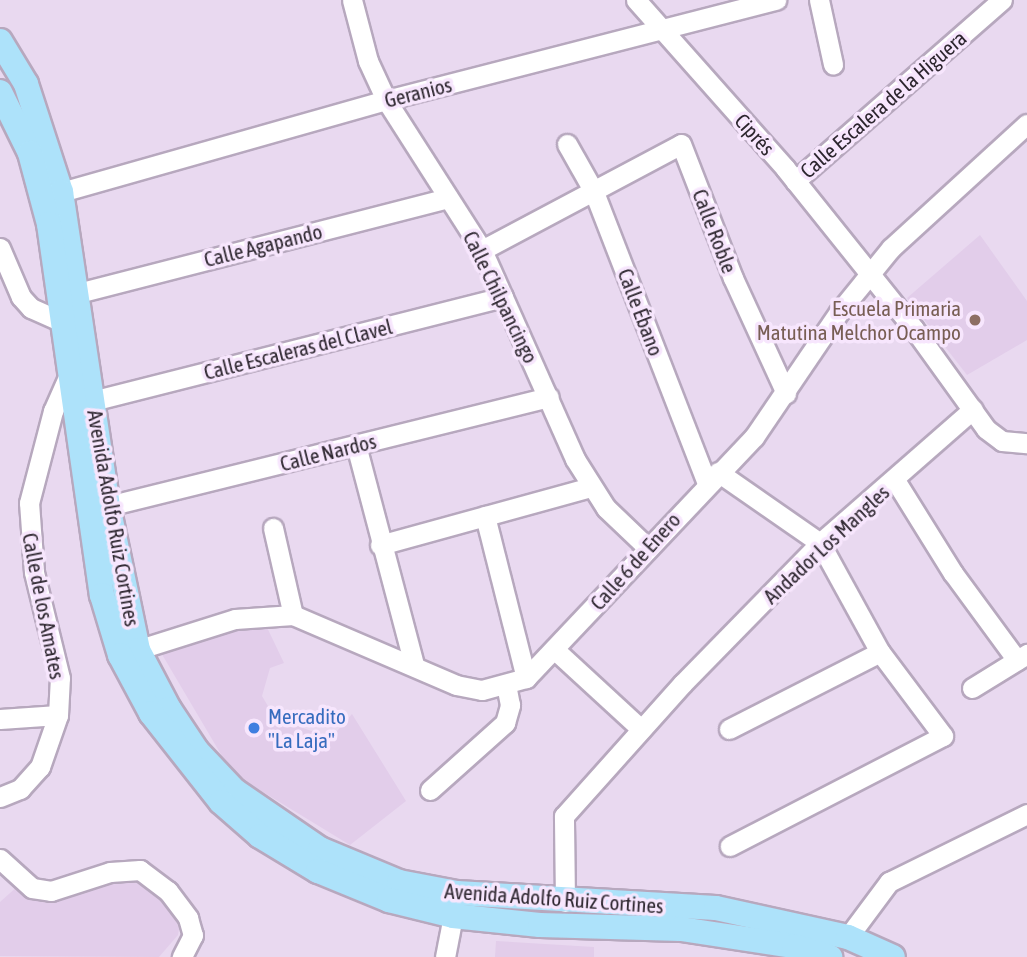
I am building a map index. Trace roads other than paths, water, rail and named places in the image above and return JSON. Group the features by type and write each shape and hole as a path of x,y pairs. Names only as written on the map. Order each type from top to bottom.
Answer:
{"main road":[{"name":"Avenida Adolfo Ruiz Cortines","path":"0,41 26,84 61,192 73,310 68,377 102,595 129,653 151,713 182,757 221,802 260,836 330,876 388,900 453,916 540,925 681,929 794,946 830,957"},
{"name":"Avenida Adolfo Ruiz Cortines","path":"0,92 30,153 73,310 92,401 129,653 197,751 235,791 320,849 399,882 457,893 565,902 716,908 848,937 893,957"}],"street":[{"name":"Calle Chilpancingo","path":"352,0 368,61 386,100 482,250 590,486 647,547"},
{"name":"Ciprés","path":"636,0 794,181 869,273 986,429 1002,441 1027,443"},
{"name":"Geranios","path":"61,192 386,100 776,0"},
{"path":"819,0 833,64"},
{"name":"Calle Escalera de la Higuera","path":"794,181 1002,0"},
{"name":"Calle 6 de Enero","path":"129,653 235,619 293,615 414,664 456,685 482,690 526,678 555,650 647,547 754,437 869,273 1027,124"},
{"name":"Calle Ébano","path":"567,144 594,192 713,478"},
{"name":"Calle Roble","path":"594,192 681,144 733,278 786,393"},
{"path":"482,250 594,192"},
{"name":"Calle Agapando","path":"73,310 448,198"},
{"path":"0,248 21,297 31,308 73,310"},
{"name":"Calle Escaleras del Clavel","path":"92,401 503,297"},
{"name":"Calle de los Amates","path":"0,797 20,789 40,767 58,715 60,678 34,572 29,503 53,411 68,377"},
{"name":"Calle Nardos","path":"108,506 549,397"},
{"name":"Andador Los Mangles","path":"565,902 564,816 683,683 820,544 895,481 973,409"},
{"path":"356,445 380,545 414,664"},
{"path":"713,478 820,544 880,652 943,736 730,846"},
{"path":"895,481 953,573 1022,657 972,688"},
{"path":"380,545 590,486"},
{"path":"485,516 526,678"},
{"path":"272,528 293,615"},
{"path":"555,650 641,729"},
{"path":"729,729 880,652"},
{"path":"430,790 505,723 510,705 506,685"},
{"path":"0,719 58,715"},
{"path":"848,937 888,882 1027,814"},
{"path":"0,859 32,888 51,891 110,872 139,870 168,891 188,918 193,934 182,957"},
{"path":"445,957 453,916"}],"place":[{"name":"Escuela Primaria Matutina Melchor Ocampo","path":"975,320"},
{"name":"Mercadito \"La Laja\"","path":"254,728"}]}
